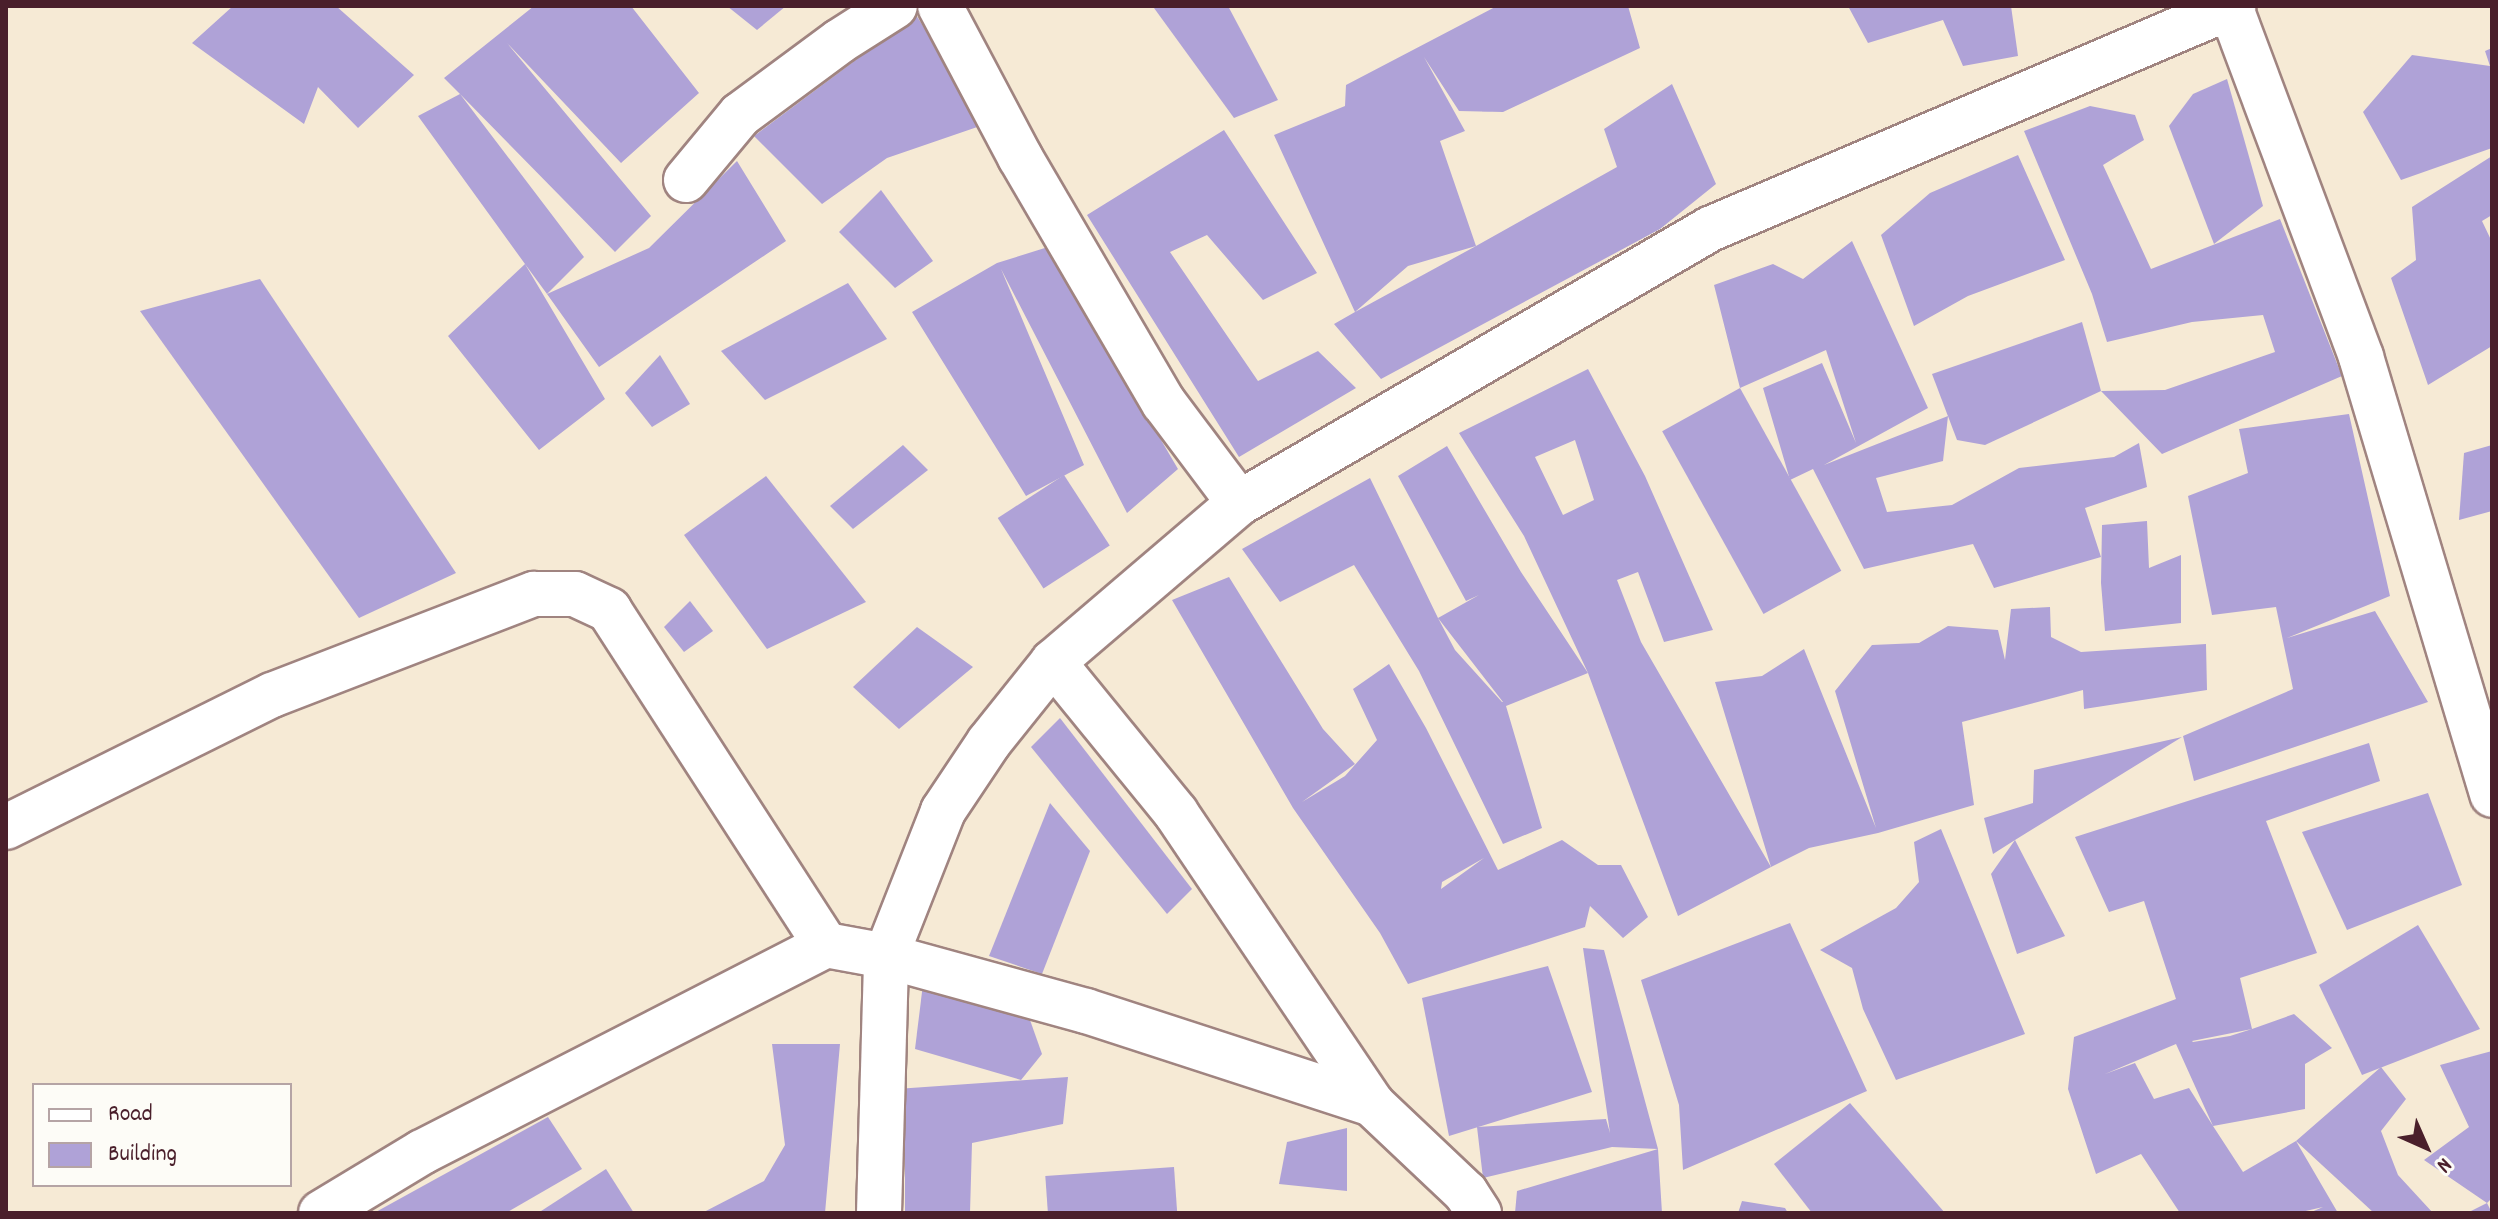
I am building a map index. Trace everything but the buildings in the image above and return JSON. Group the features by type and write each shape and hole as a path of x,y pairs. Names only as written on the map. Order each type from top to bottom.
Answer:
{"street":[{"path":"686,180 740,115 840,41 895,6"},
{"path":"940,6 1020,157 1164,403 1239,503"},
{"path":"879,1213 886,956 943,811 989,742 1053,662 1239,503 1710,229 2231,6 2361,357 2492,795"},
{"path":"6,827 272,695 534,594 575,594 609,610 826,945"},
{"path":"1053,662 1176,813 1372,1104 1466,1193 1479,1213"},
{"path":"321,1213 422,1152 826,945 886,956 1086,1011 1372,1104"}]}
